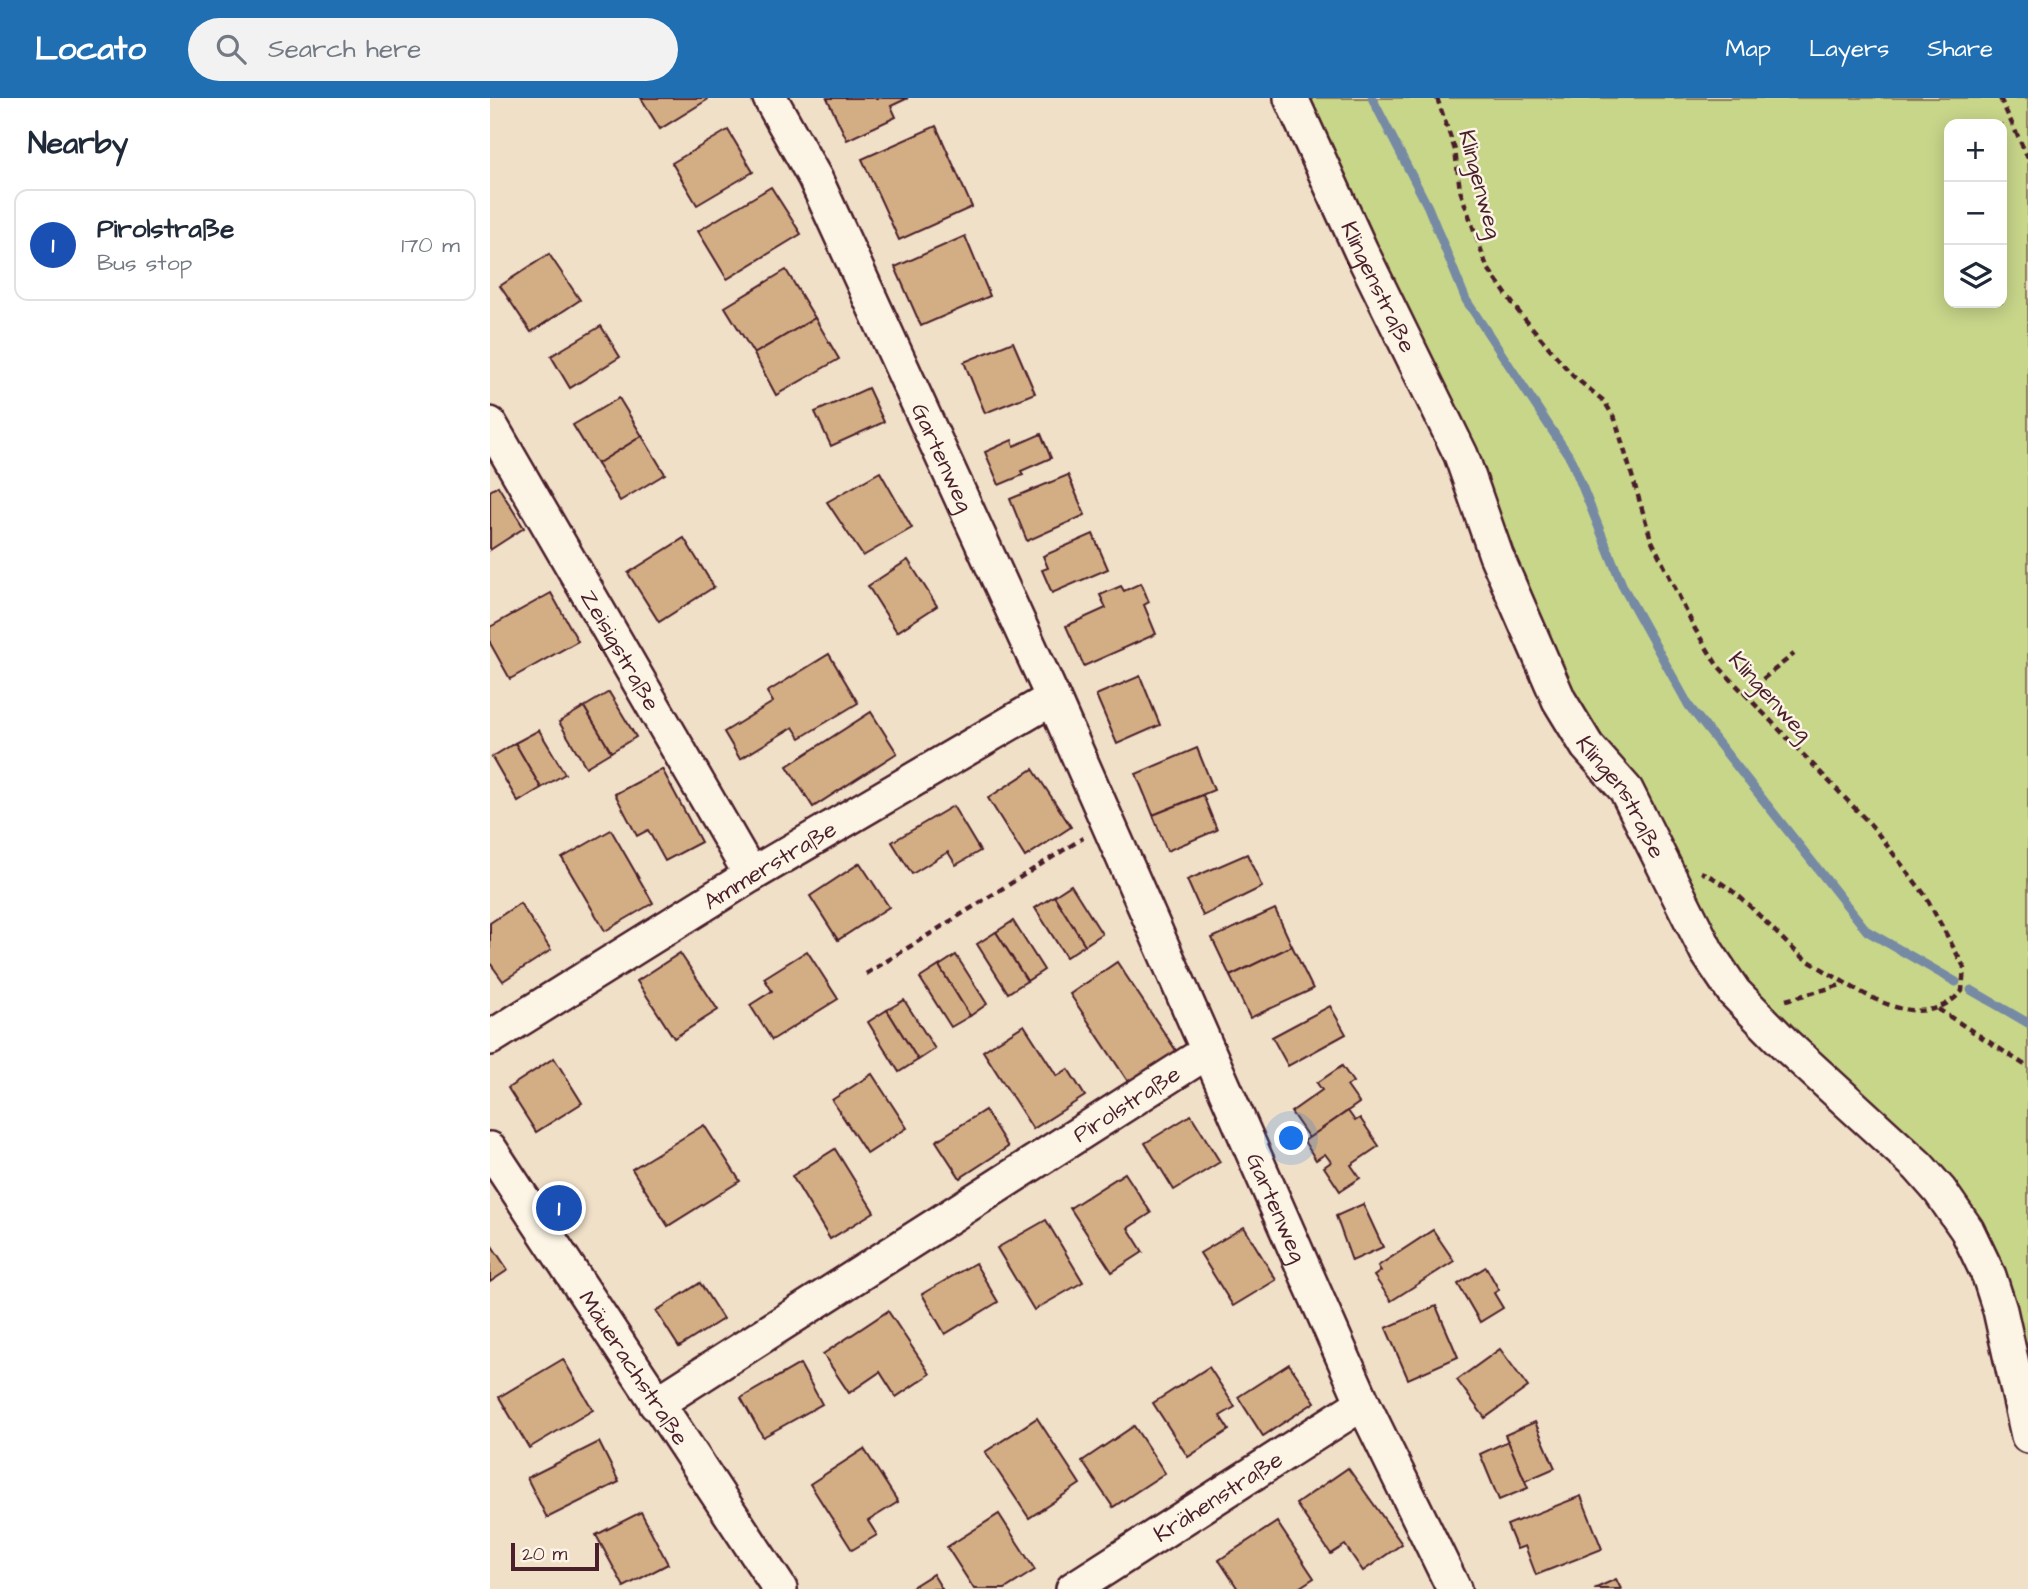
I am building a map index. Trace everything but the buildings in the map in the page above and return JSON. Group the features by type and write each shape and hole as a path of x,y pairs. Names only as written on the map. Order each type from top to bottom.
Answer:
{"street":[{"name":"Gartenweg","path":"770,98 815,178 1053,698 1363,1403 1454,1589"},
{"name":"Klingenstraße","path":"1291,98 1361,251 1461,455 1496,555 1559,700 1587,746 1626,790 1707,952 1734,992 1787,1046 1918,1166 1940,1191 1967,1230 1989,1276 2000,1310 2028,1436"},
{"name":"Zeisigstraße","path":"490,424 751,875"},
{"name":"Ammerstraße","path":"490,1038 751,875 1053,698"},
{"name":"Pirolstraße","path":"656,1404 1207,1052"},
{"name":"Mäuerachstraße","path":"490,1149 780,1589"},
{"name":"Krähenstraße","path":"1073,1589 1363,1403"}],"path":[{"name":"Klingenweg","path":"1437,98 1455,150 1460,190 1487,267 1501,291 1573,376 1604,401 1625,447 1651,539 1673,587 1717,665 1872,826 1937,913 1959,955 1965,975 1962,991 1938,1009"},
{"path":"2000,98 2028,158"},
{"path":"1744,694 1794,654"},
{"path":"866,974 1107,823"},
{"path":"1669,874 1688,869 1703,872 1727,886 1802,957 1846,984 1889,1006 1923,1012 1938,1009 2028,1067"},
{"path":"1784,1000 1846,984"}],"green space":[{"path":"1295,98 2028,98 2028,1383 2009,1306 1808,1047 1714,948 1636,829"}],"waterway":[{"path":"1372,98 1428,207 1466,300 1571,459 1623,587 1689,706 1867,931 1956,982"},
{"path":"1971,990 2028,1023"}],"place":[{"name":"Pirolstraße","path":"559,1208"}]}
